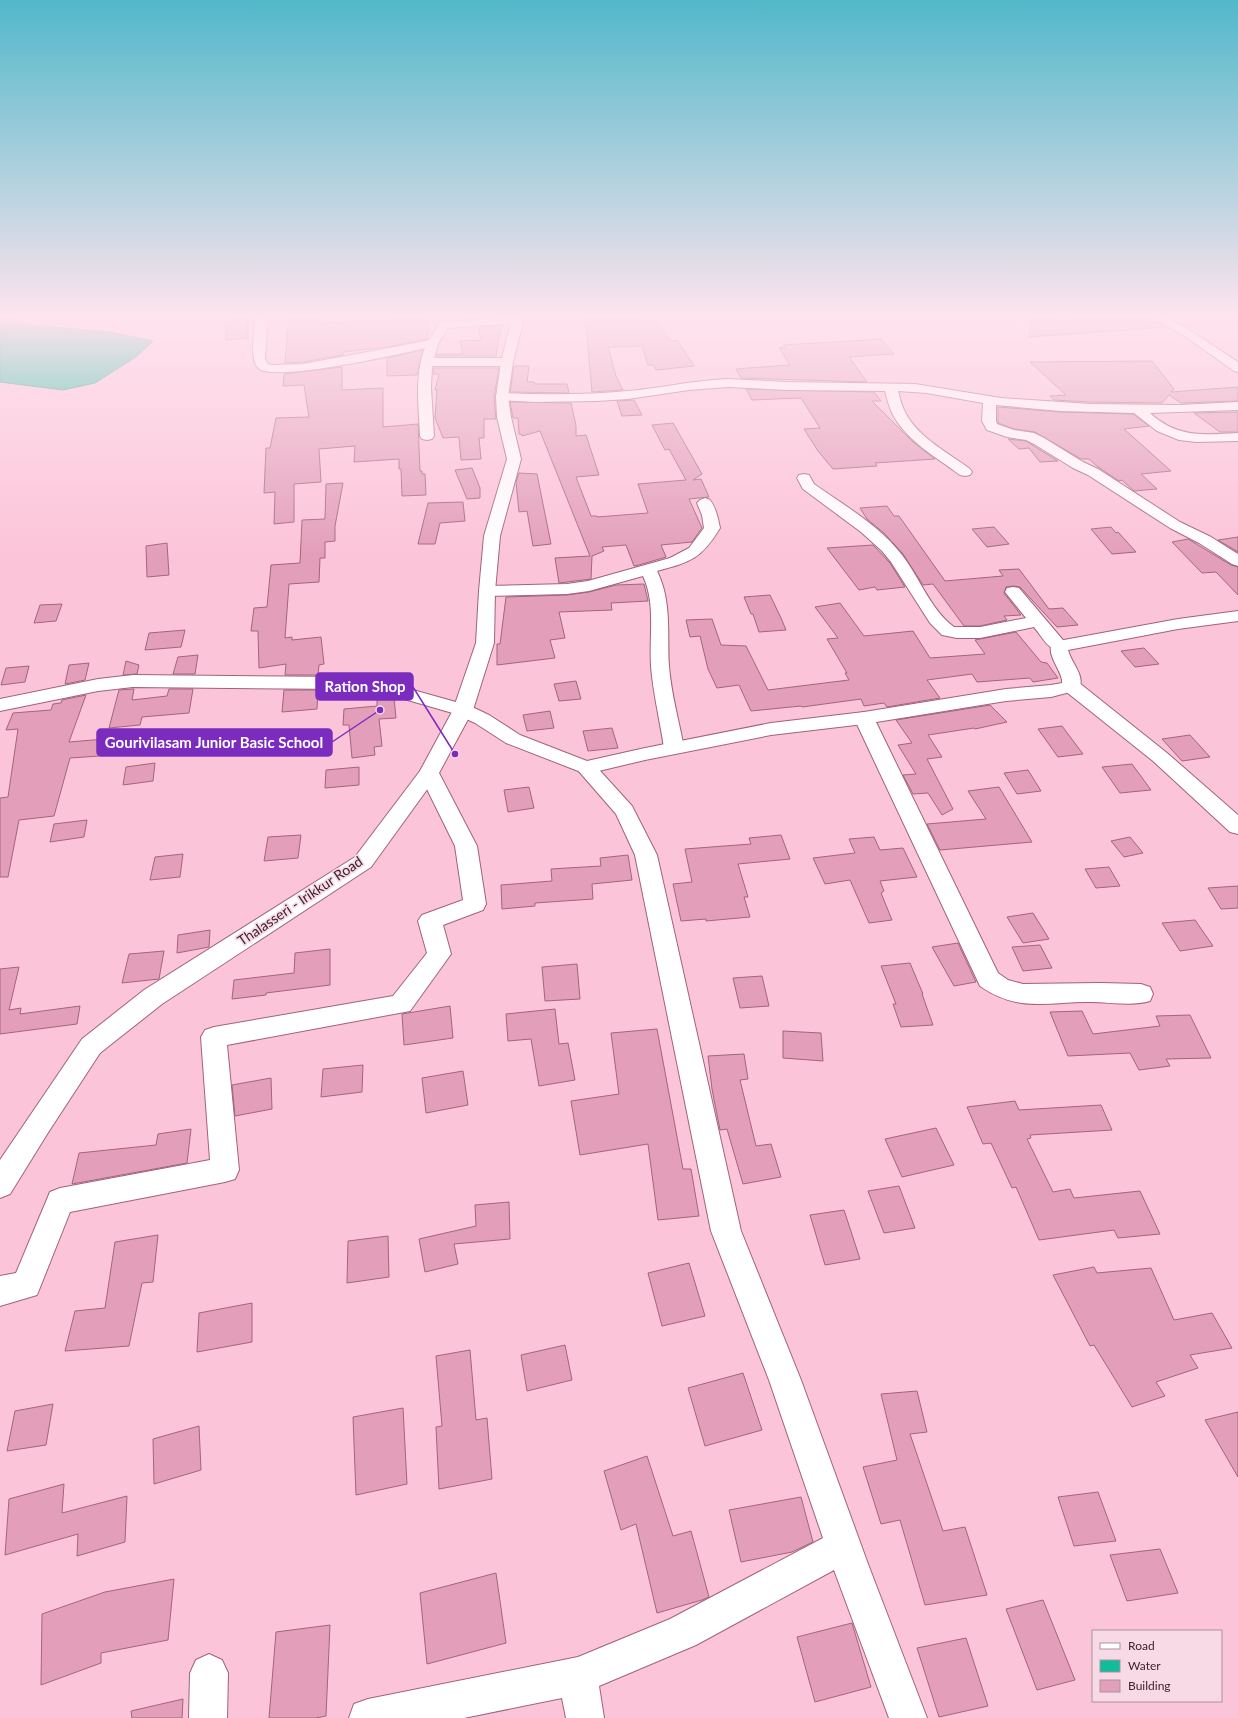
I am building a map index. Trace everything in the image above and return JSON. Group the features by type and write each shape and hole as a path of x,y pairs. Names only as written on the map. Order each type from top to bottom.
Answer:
{"street":[{"path":"425,394 426,436"},
{"path":"502,397 540,399 628,394"},
{"path":"893,394 900,415 906,425 916,435 965,472"},
{"path":"957,394 990,401 1096,410 1238,406"},
{"name":"Thalasseri - Irikkur Road","path":"0,1185 90,1046 153,997 363,862 429,772 462,710 486,643 487,592 492,536 514,459 504,418 502,397"},
{"path":"990,401 989,421 992,427 1012,434 1029,436 1078,465 1093,472 1175,525 1205,540 1238,561"},
{"path":"1138,410 1149,421 1172,435 1187,437 1238,437"},
{"path":"804,478 808,486 856,520 879,539 897,559 910,582 946,630 957,634 1038,621"},
{"path":"487,592 567,589 589,586 676,561 695,551 704,541 712,528 710,515 705,503"},
{"path":"648,569 655,583 659,606 660,667 674,748"},
{"path":"1012,592 1059,646 1060,655 1073,677 1072,686"},
{"path":"1059,646 1178,624 1238,616"},
{"path":"0,705 98,685 133,681 346,683 381,687 462,710 482,719 513,739 586,768 625,811 646,855 726,1231 785,1380 844,1546 908,1718"},
{"path":"586,768 674,748 771,730 864,718 1006,695 1050,691 1072,686"},
{"path":"1072,686 1160,757 1238,827"},
{"path":"864,718 989,979 996,986 1005,990 1035,994 1086,992 1141,994"},
{"path":"0,1291 26,1285 60,1201 225,1170 214,1037 401,1004 439,954 430,921 475,904 466,846 429,772"},
{"path":"368,1718 578,1676 683,1632 844,1546"},
{"path":"208,1718 209,1673"},
{"path":"578,1676 585,1718"}],"building":[{"path":"305,394 383,394 383,427 418,424 420,471 422,471 422,474 425,474 426,495 402,496 399,459 354,462 355,446 319,449 321,482 294,484 294,522 274,524 275,492 264,493 266,448 270,448 276,418 309,417"},
{"path":"437,394 494,394 496,419 484,419 484,438 479,438 481,459 461,460 459,437 443,438 435,418"},
{"path":"749,394 876,394 881,401 872,401 913,442 935,459 875,463 877,466 833,469 818,451 804,429 820,428 801,398 752,400"},
{"path":"1065,394 1238,394 1238,401 1181,403 1169,395 1162,403 1090,402 1054,400 1050,396 1066,395"},
{"path":"634,400 642,415 622,416 617,401"},
{"path":"510,402 571,403 576,426 576,436 586,435 599,475 576,477 591,516 597,517 648,513 638,484 686,480 669,449 665,450 652,425 673,423 702,474 693,480 701,479 709,497 689,499 702,528 692,542 661,545 666,557 634,566 626,545 602,547 604,551 592,556 591,579 559,583 555,558 590,556 540,431 522,436 519,434 518,418 513,418"},
{"path":"998,407 1060,412 1133,414 1149,426 1124,429 1171,471 1141,474 1157,489 1134,491 1122,480 1119,481 1089,459 1081,459 1035,432 1014,429 998,423"},
{"path":"1238,412 1238,432 1220,432 1194,413"},
{"path":"1008,439 1026,441 1058,461 1040,462 1029,448 1019,449"},
{"path":"472,468 480,488 480,498 467,499 455,470"},
{"path":"519,473 537,474 551,544 533,546 527,511 519,512 516,482"},
{"path":"343,483 335,526 335,541 325,542 325,558 320,558 319,582 289,584 285,638 292,637 292,640 321,637 324,664 319,665 318,675 285,675 286,664 259,668 258,631 251,631 254,608 267,607 271,565 300,563 302,520 325,519 326,484"},
{"path":"463,502 465,521 440,523 435,544 418,544 428,503"},
{"path":"887,506 894,516 899,516 945,581 1003,576 999,570 1019,569 1049,609 1063,608 1078,625 1057,627 1020,587 1013,586 1006,587 1004,593 1021,615 1004,616 1007,620 980,626 964,626 933,584 923,585 903,554 884,533 867,519 860,508"},
{"path":"994,527 1009,544 987,547 972,529"},
{"path":"1111,527 1116,533 1118,532 1136,552 1112,554 1091,529"},
{"path":"1238,537 1238,552 1218,540"},
{"path":"1188,539 1231,565 1238,567 1238,595 1216,572 1202,573 1172,542"},
{"path":"167,543 169,575 147,577 146,546"},
{"path":"873,545 890,563 905,587 877,590 875,587 859,590 827,548"},
{"path":"644,584 648,601 611,603 612,610 559,612 565,638 550,640 555,658 497,665 497,644 500,644 506,597 567,595 589,592 616,585"},
{"path":"770,595 786,630 759,632 753,614 751,614 744,597"},
{"path":"840,603 864,636 913,631 930,658 985,654 975,640 1016,632 1041,662 1047,663 1058,678 1033,682 1030,678 977,682 972,674 927,680 940,698 887,707 884,703 864,706 861,699 802,707 751,711 739,685 717,688 708,669 700,636 690,637 686,620 712,619 721,645 746,646 768,690 849,680 845,673 847,673 827,639 838,638 815,607"},
{"path":"62,604 56,621 34,623 40,605"},
{"path":"185,630 181,647 145,650 149,633"},
{"path":"1144,648 1159,664 1135,667 1121,651"},
{"path":"198,655 195,674 173,674 178,657"},
{"path":"126,661 139,665 137,674 123,675"},
{"path":"89,663 85,680 65,684 69,665"},
{"path":"29,666 25,682 1,685 6,668"},
{"path":"576,681 581,699 559,701 554,684"},
{"path":"134,689 132,700 167,696 169,689 193,689 189,713 142,717 140,725 109,728 119,690"},
{"path":"284,690 318,690 317,709 282,712"},
{"path":"86,695 69,742 105,739 100,756 70,758 54,816 19,820 8,877 0,877 0,798 8,797 18,729 6,730 13,713 51,710 53,704 61,703 62,700"},
{"path":"394,698 396,718 379,719 382,746 374,747 375,755 352,758 349,725 343,725 344,709 377,706 377,699"},
{"path":"990,705 1007,722 975,729 928,735 942,757 927,759 953,809 942,815 928,793 913,794 903,775 916,774 898,745 912,743 896,720"},
{"path":"550,711 554,728 527,731 523,715"},
{"path":"1062,726 1083,754 1058,757 1038,729"},
{"path":"612,728 618,748 588,751 583,731"},
{"path":"1190,735 1210,757 1182,761 1162,739"},
{"path":"155,763 153,781 123,785 126,767"},
{"path":"1132,764 1151,790 1120,793 1102,767"},
{"path":"359,767 359,785 325,788 326,770"},
{"path":"1028,770 1041,791 1017,794 1004,773"},
{"path":"529,787 534,808 508,812 504,790"},
{"path":"999,787 1032,842 940,850 927,824 986,819 968,791"},
{"path":"87,820 84,837 50,842 54,824"},
{"path":"301,835 298,858 264,861 268,837"},
{"path":"781,835 790,859 738,864 748,897 744,897 750,917 706,921 706,919 681,921 673,884 692,882 685,849 751,844 749,838"},
{"path":"874,837 880,850 903,848 917,877 880,881 884,891 881,893 892,920 869,923 850,880 825,884 813,858 855,853 849,839"},
{"path":"1130,837 1143,853 1124,857 1111,841"},
{"path":"183,854 180,877 150,880 155,857"},
{"path":"628,855 632,880 592,884 593,899 535,903 535,906 502,909 501,885 552,881 551,869 601,866 600,858"},
{"path":"1109,867 1120,886 1096,888 1085,869"},
{"path":"1238,886 1238,908 1221,909 1208,888"},
{"path":"1033,913 1049,939 1023,943 1007,917"},
{"path":"1195,920 1213,946 1180,951 1162,923"},
{"path":"210,930 209,947 177,953 178,935"},
{"path":"958,943 976,982 954,986 932,947"},
{"path":"1040,945 1052,968 1023,971 1012,947"},
{"path":"330,949 330,985 232,999 234,980 294,973 295,953"},
{"path":"164,951 159,979 122,983 129,954"},
{"path":"910,963 923,994 933,1025 901,1027 893,1004 896,1004 881,966"},
{"path":"577,964 580,999 545,1001 542,967"},
{"path":"19,967 9,1010 21,1008 20,1014 80,1006 77,1024 0,1034 0,969"},
{"path":"762,976 769,1006 740,1008 733,978"},
{"path":"450,1006 453,1038 404,1045 402,1014"},
{"path":"555,1009 559,1044 568,1043 575,1080 539,1086 531,1039 508,1041 506,1014"},
{"path":"1082,1011 1093,1034 1160,1026 1156,1016 1190,1015 1211,1058 1166,1059 1170,1066 1139,1070 1130,1053 1068,1056 1050,1012"},
{"path":"657,1029 683,1169 691,1169 699,1216 658,1220 648,1144 580,1155 571,1101 619,1094 611,1033"},
{"path":"783,1031 821,1033 823,1061 783,1058"},
{"path":"744,1054 748,1079 740,1080 756,1146 771,1144 781,1177 743,1184 727,1129 720,1130 712,1089 708,1056"},
{"path":"363,1065 362,1092 321,1097 323,1069"},
{"path":"463,1071 468,1105 426,1113 422,1078"},
{"path":"271,1078 272,1109 235,1116 232,1085"},
{"path":"1015,1101 1019,1110 1101,1105 1112,1130 1030,1135 1031,1138 1027,1139 1053,1192 1070,1189 1074,1198 1140,1191 1160,1234 1118,1238 1114,1230 1039,1240 1016,1187 1012,1188 991,1143 983,1144 967,1107"},
{"path":"936,1128 954,1165 902,1177 885,1139"},
{"path":"191,1129 187,1163 72,1184 79,1153 156,1145 158,1134"},
{"path":"899,1186 915,1228 884,1233 868,1191"},
{"path":"509,1202 510,1239 454,1244 458,1264 425,1272 419,1239 476,1226 475,1205"},
{"path":"844,1210 860,1259 825,1265 810,1215"},
{"path":"158,1235 153,1282 142,1283 129,1346 65,1351 75,1311 105,1308 115,1242"},
{"path":"388,1236 389,1277 347,1283 348,1241"},
{"path":"689,1263 705,1316 662,1326 648,1273"},
{"path":"1094,1267 1097,1273 1151,1268 1174,1320 1212,1313 1232,1348 1190,1355 1198,1368 1156,1382 1165,1396 1132,1407 1094,1345 1090,1346 1053,1275"},
{"path":"252,1303 252,1342 197,1352 199,1313"},
{"path":"565,1345 572,1380 527,1391 521,1355"},
{"path":"470,1350 476,1420 487,1418 492,1479 439,1489 436,1427 442,1426 436,1356"},
{"path":"743,1373 762,1430 705,1446 688,1388"},
{"path":"917,1391 927,1432 910,1434 943,1531 965,1527 987,1595 925,1605 900,1520 881,1524 863,1467 897,1460 881,1394"},
{"path":"53,1404 46,1445 7,1451 15,1411"},
{"path":"403,1408 407,1484 356,1495 353,1417"},
{"path":"1238,1412 1238,1477 1205,1420"},
{"path":"199,1426 201,1470 154,1484 153,1439"},
{"path":"647,1456 673,1536 691,1531 709,1597 657,1613 636,1524 621,1530 604,1471"},
{"path":"64,1484 62,1513 127,1496 125,1542 77,1556 78,1534 5,1555 9,1499"},
{"path":"1098,1492 1116,1541 1074,1546 1058,1497"},
{"path":"801,1497 813,1542 792,1552 741,1562 729,1510"},
{"path":"1160,1549 1178,1593 1127,1601 1110,1555"},
{"path":"496,1573 506,1643 427,1664 420,1593"},
{"path":"174,1579 168,1640 101,1653 101,1663 41,1685 42,1614 105,1592"},
{"path":"1043,1600 1075,1680 1037,1690 1006,1609"},
{"path":"852,1623 871,1687 815,1702 797,1637"},
{"path":"330,1625 326,1716 316,1718 269,1718 276,1632"},
{"path":"966,1638 988,1706 939,1717 917,1648"},
{"path":"183,1699 182,1718 132,1718 131,1711"}],"place":[{"name":"Gourivilasam Junior Basic School","path":"380,710"},
{"name":"Ration Shop","path":"455,754"}]}
